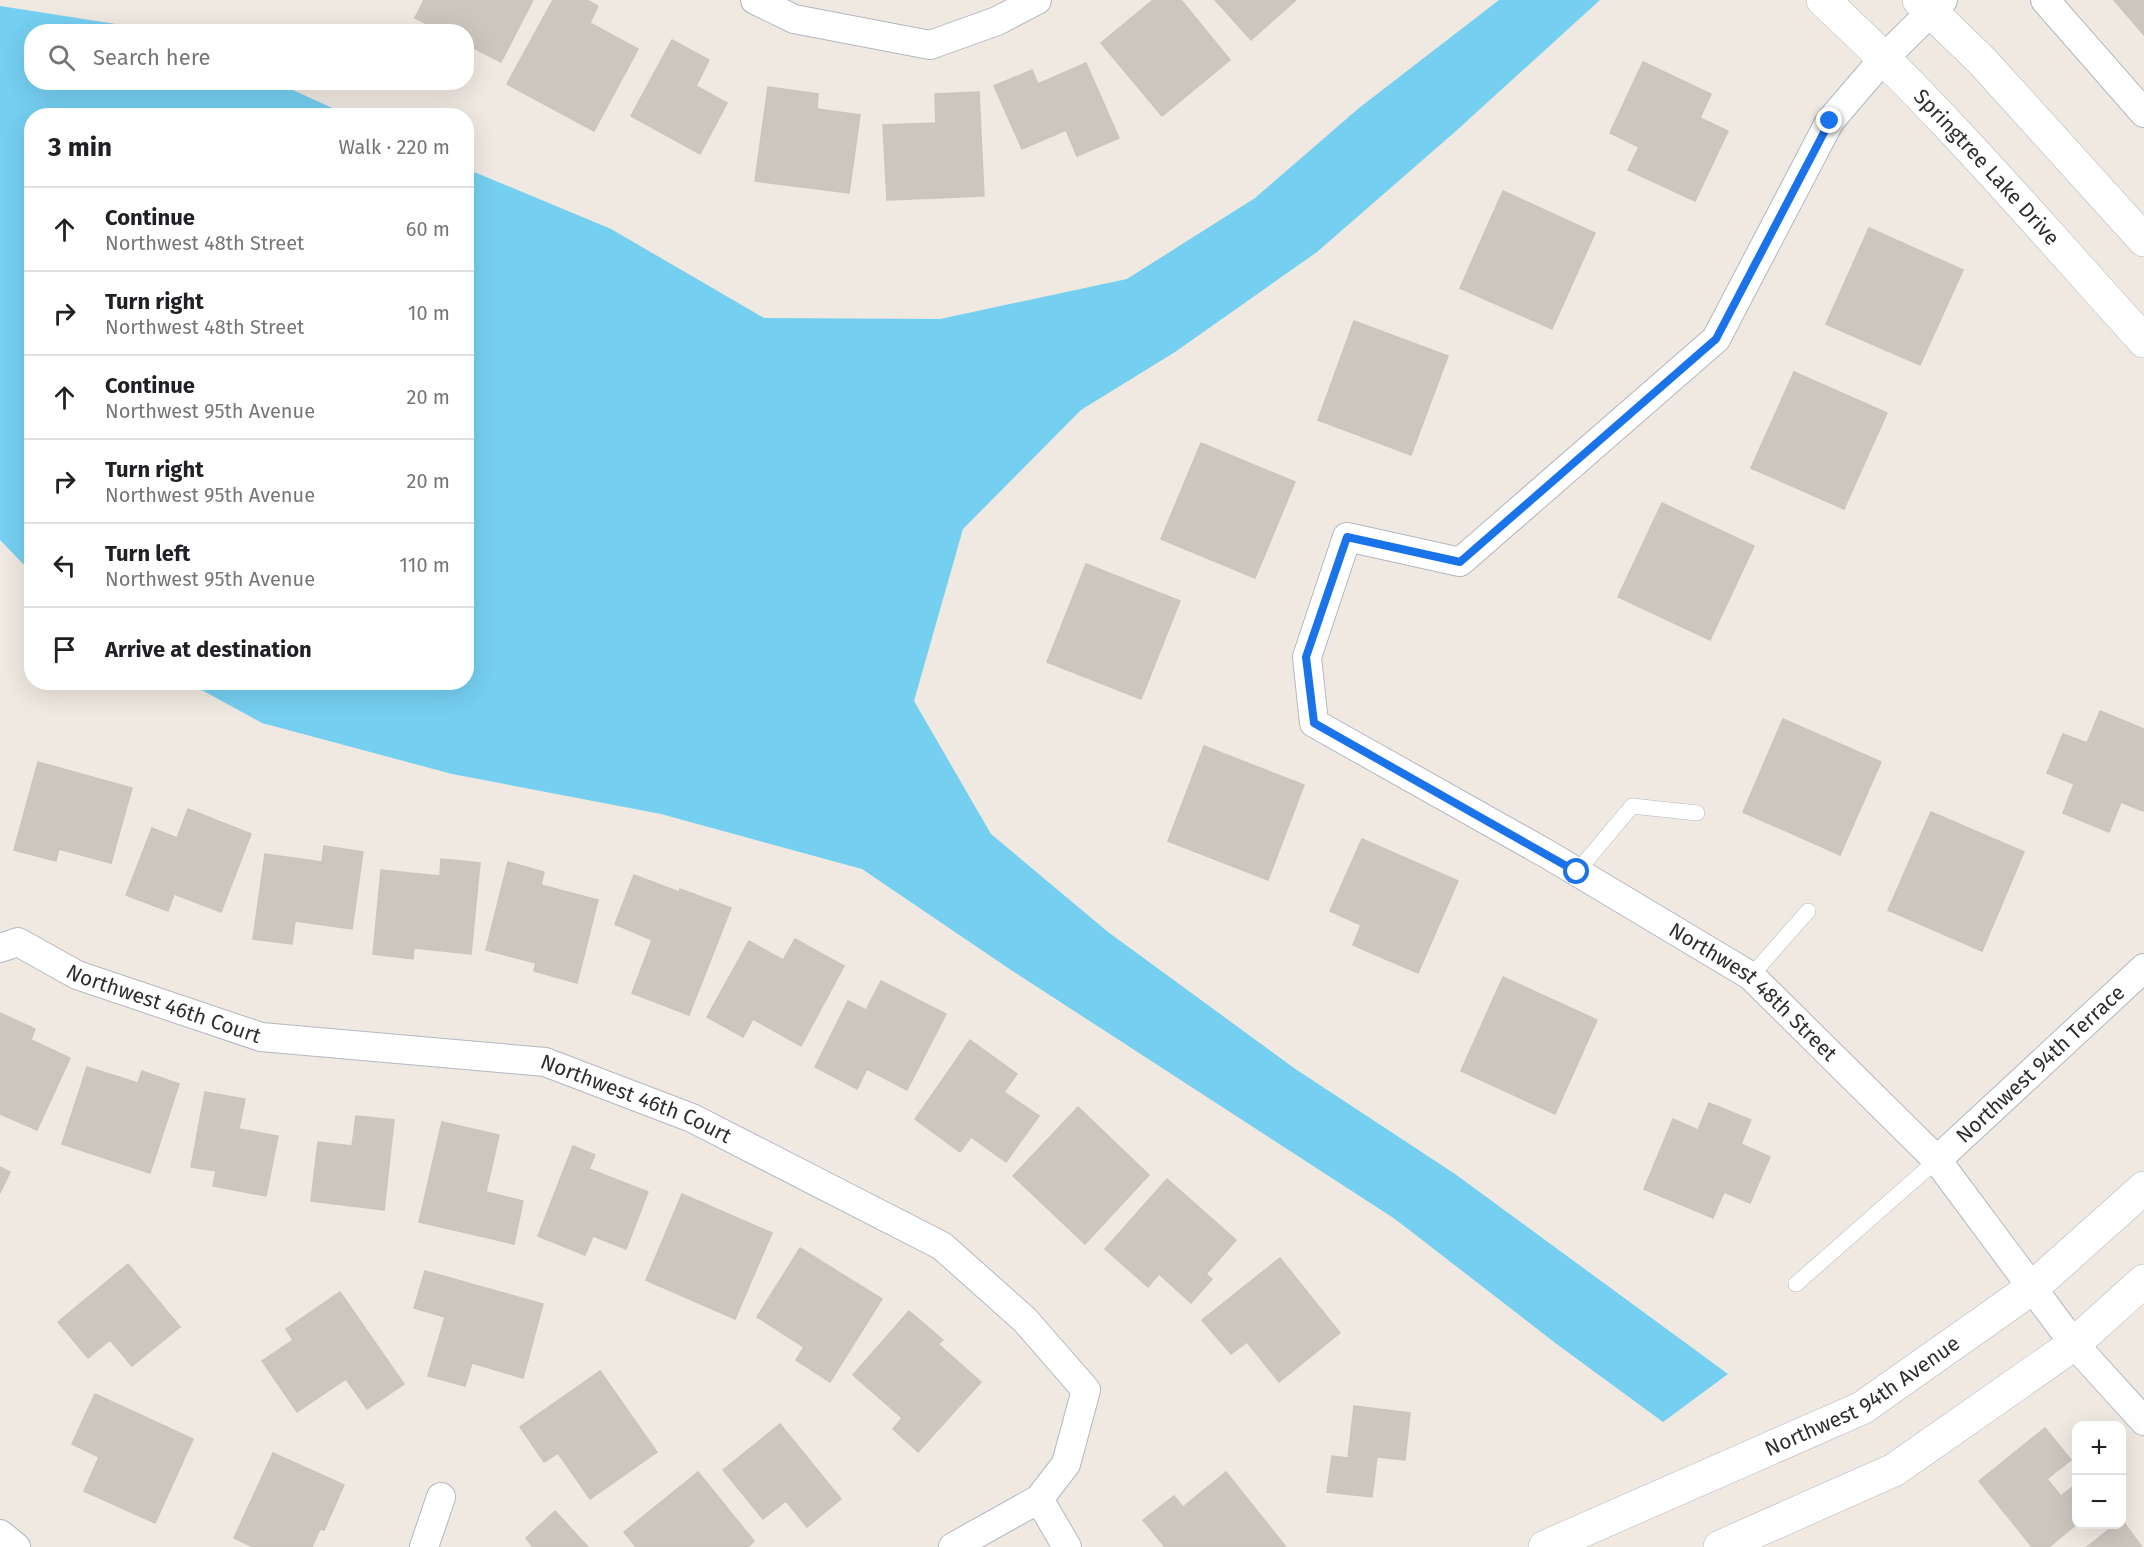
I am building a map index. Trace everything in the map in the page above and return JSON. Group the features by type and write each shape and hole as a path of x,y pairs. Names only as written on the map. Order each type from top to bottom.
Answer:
{"street":[{"path":"755,0 794,20 930,45 998,21 1037,0"},
{"name":"Springtree Lake Drive","path":"1823,0 1932,107 2144,341"},
{"path":"2045,0 2144,113"},
{"path":"1884,58 1931,4 2144,240"},
{"name":"Northwest 48th Street","path":"1884,58 1830,121 1716,339 1460,562 1347,537 1306,657 1314,723 1577,872 1751,976 1937,1160 2074,1344 2144,1421"},
{"name":"Northwest 46th Court","path":"0,948 18,942 76,975 261,1037 545,1062 693,1118 942,1246 1025,1320 1086,1390 1066,1464 1040,1499"},
{"name":"Northwest 94th Terrace","path":"1937,1160 2144,968"},
{"name":"Northwest 94th Avenue","path":"1552,1546 1862,1408 2032,1288 2144,1188"},
{"path":"1720,1547 1894,1470 2074,1344 2144,1281"},
{"path":"424,1547 441,1497"},
{"path":"953,1547 1040,1499 1067,1547"},
{"path":"0,1534 16,1547"}],"lane":[{"path":"1577,872 1632,806 1697,813"},
{"path":"1751,976 1808,911"},
{"path":"1796,1284 1937,1160"}],"water":[{"path":"1499,0 1600,0 1456,131 1317,252 1175,352 1081,410 963,529 914,701 991,834 1108,932 1294,1068 1455,1174 1728,1374 1663,1422 1558,1345 1395,1219 1011,970 862,869 661,814 452,774 262,723 202,690 474,690 474,172 611,229 764,318 940,319 1127,279 1255,198 1359,108"},
{"path":"0,6 116,24 24,24 24,90 293,90 332,108 24,108 24,565 0,540"}],"building":[{"path":"424,0 533,0 501,62 474,48 474,24 427,24 415,18"},
{"path":"553,0 587,0 598,6 590,23 638,49 594,131 507,84"},
{"path":"1153,0 1181,0 1230,60 1162,116 1101,43"},
{"path":"1215,0 1296,0 1251,40"},
{"path":"2114,0 2144,0 2144,35"},
{"path":"672,40 709,60 696,86 727,103 700,154 631,116"},
{"path":"1643,62 1711,94 1700,118 1728,131 1695,201 1628,170 1639,147 1610,133"},
{"path":"1086,63 1119,138 1077,156 1066,130 1022,149 994,86 1032,70 1038,84"},
{"path":"768,87 818,94 817,109 860,115 849,193 755,181"},
{"path":"979,92 984,196 887,200 883,125 936,123 935,94"},
{"path":"1503,191 1595,233 1552,329 1460,288"},
{"path":"1869,228 1963,270 1920,365 1826,324"},
{"path":"1354,321 1448,356 1411,455 1318,420"},
{"path":"1794,372 1887,413 1844,509 1751,468"},
{"path":"1201,443 1295,482 1255,578 1161,539"},
{"path":"1662,503 1754,546 1710,640 1618,597"},
{"path":"1086,564 1180,601 1141,699 1047,662"},
{"path":"2100,711 2144,729 2143,811 2121,802 2109,832 2063,813 2074,784 2047,773 2063,734 2087,743"},
{"path":"1783,719 1881,762 1840,855 1743,812"},
{"path":"1204,746 1304,785 1268,880 1168,841"},
{"path":"38,762 132,788 111,863 59,849 56,861 14,850"},
{"path":"188,809 251,834 221,912 174,894 168,911 126,895 152,828 177,838"},
{"path":"1931,812 2024,852 1982,951 1888,910"},
{"path":"1362,839 1458,881 1418,973 1353,945 1361,925 1330,911"},
{"path":"324,846 363,852 352,929 295,921 292,944 253,939 265,854 322,862"},
{"path":"441,859 480,863 471,954 414,948 413,959 373,954 381,870 440,876"},
{"path":"508,862 544,872 541,885 598,900 577,983 534,971 536,963 486,950"},
{"path":"634,875 731,908 689,1015 632,993 652,940 615,924"},
{"path":"795,939 844,966 801,1046 753,1019 743,1037 707,1017 749,941 783,960"},
{"path":"1503,977 1597,1020 1555,1114 1461,1071"},
{"path":"881,981 946,1014 907,1090 867,1069 857,1089 815,1067 848,1001 866,1010"},
{"path":"0,1013 35,1029 31,1040 70,1058 37,1130 0,1114"},
{"path":"970,1040 1017,1074 1004,1092 1039,1116 1006,1162 971,1137 960,1152 915,1119"},
{"path":"87,1067 138,1083 142,1071 179,1084 150,1173 62,1144"},
{"path":"205,1092 245,1099 239,1129 278,1136 266,1196 213,1186 216,1171 191,1167"},
{"path":"1709,1103 1751,1120 1741,1144 1770,1157 1750,1203 1724,1192 1713,1218 1644,1189 1673,1119 1698,1130"},
{"path":"1078,1107 1149,1175 1085,1244 1013,1176"},
{"path":"356,1116 394,1120 384,1210 311,1201 318,1142 352,1146"},
{"path":"442,1122 499,1135 486,1192 523,1201 514,1244 419,1222"},
{"path":"573,1146 595,1155 589,1169 648,1192 626,1249 593,1236 585,1255 538,1236"},
{"path":"0,1167 10,1172 0,1193"},
{"path":"1167,1179 1236,1240 1206,1274 1212,1279 1191,1303 1159,1274 1148,1287 1105,1249"},
{"path":"682,1194 772,1233 735,1319 646,1280"},
{"path":"800,1248 882,1299 830,1382 796,1360 804,1347 757,1317"},
{"path":"1280,1258 1340,1333 1279,1382 1247,1342 1231,1354 1202,1320"},
{"path":"128,1264 180,1327 132,1366 110,1340 88,1358 58,1322"},
{"path":"425,1271 543,1304 523,1378 472,1363 465,1386 428,1376 445,1317 414,1308"},
{"path":"340,1292 404,1384 367,1409 346,1379 297,1412 262,1361 293,1340 286,1329"},
{"path":"909,1311 943,1340 938,1344 981,1382 918,1452 893,1429 902,1418 853,1375"},
{"path":"600,1371 657,1452 590,1499 558,1453 544,1462 520,1427"},
{"path":"95,1394 193,1439 155,1523 84,1491 99,1457 72,1444"},
{"path":"1354,1406 1410,1413 1405,1460 1377,1457 1372,1497 1327,1492 1332,1456 1348,1458"},
{"path":"780,1424 841,1499 807,1527 786,1501 763,1519 723,1470"},
{"path":"2045,1428 2071,1460 2047,1479 2061,1496 2072,1487 2072,1528 2049,1547 2032,1547 1979,1481"},
{"path":"273,1453 344,1485 324,1530 320,1529 312,1547 253,1547 234,1538"},
{"path":"698,1472 754,1541 748,1547 636,1547 624,1532"},
{"path":"1226,1472 1286,1547 1165,1547 1143,1520 1174,1496 1183,1507"},
{"path":"555,1511 588,1547 533,1547 526,1538"},
{"path":"2126,1525 2142,1547 2087,1547 2110,1529 2126,1529"}],"route":[{"path":"1577,872 1314,723 1306,657 1347,537 1460,562 1716,339 1830,121"}]}
